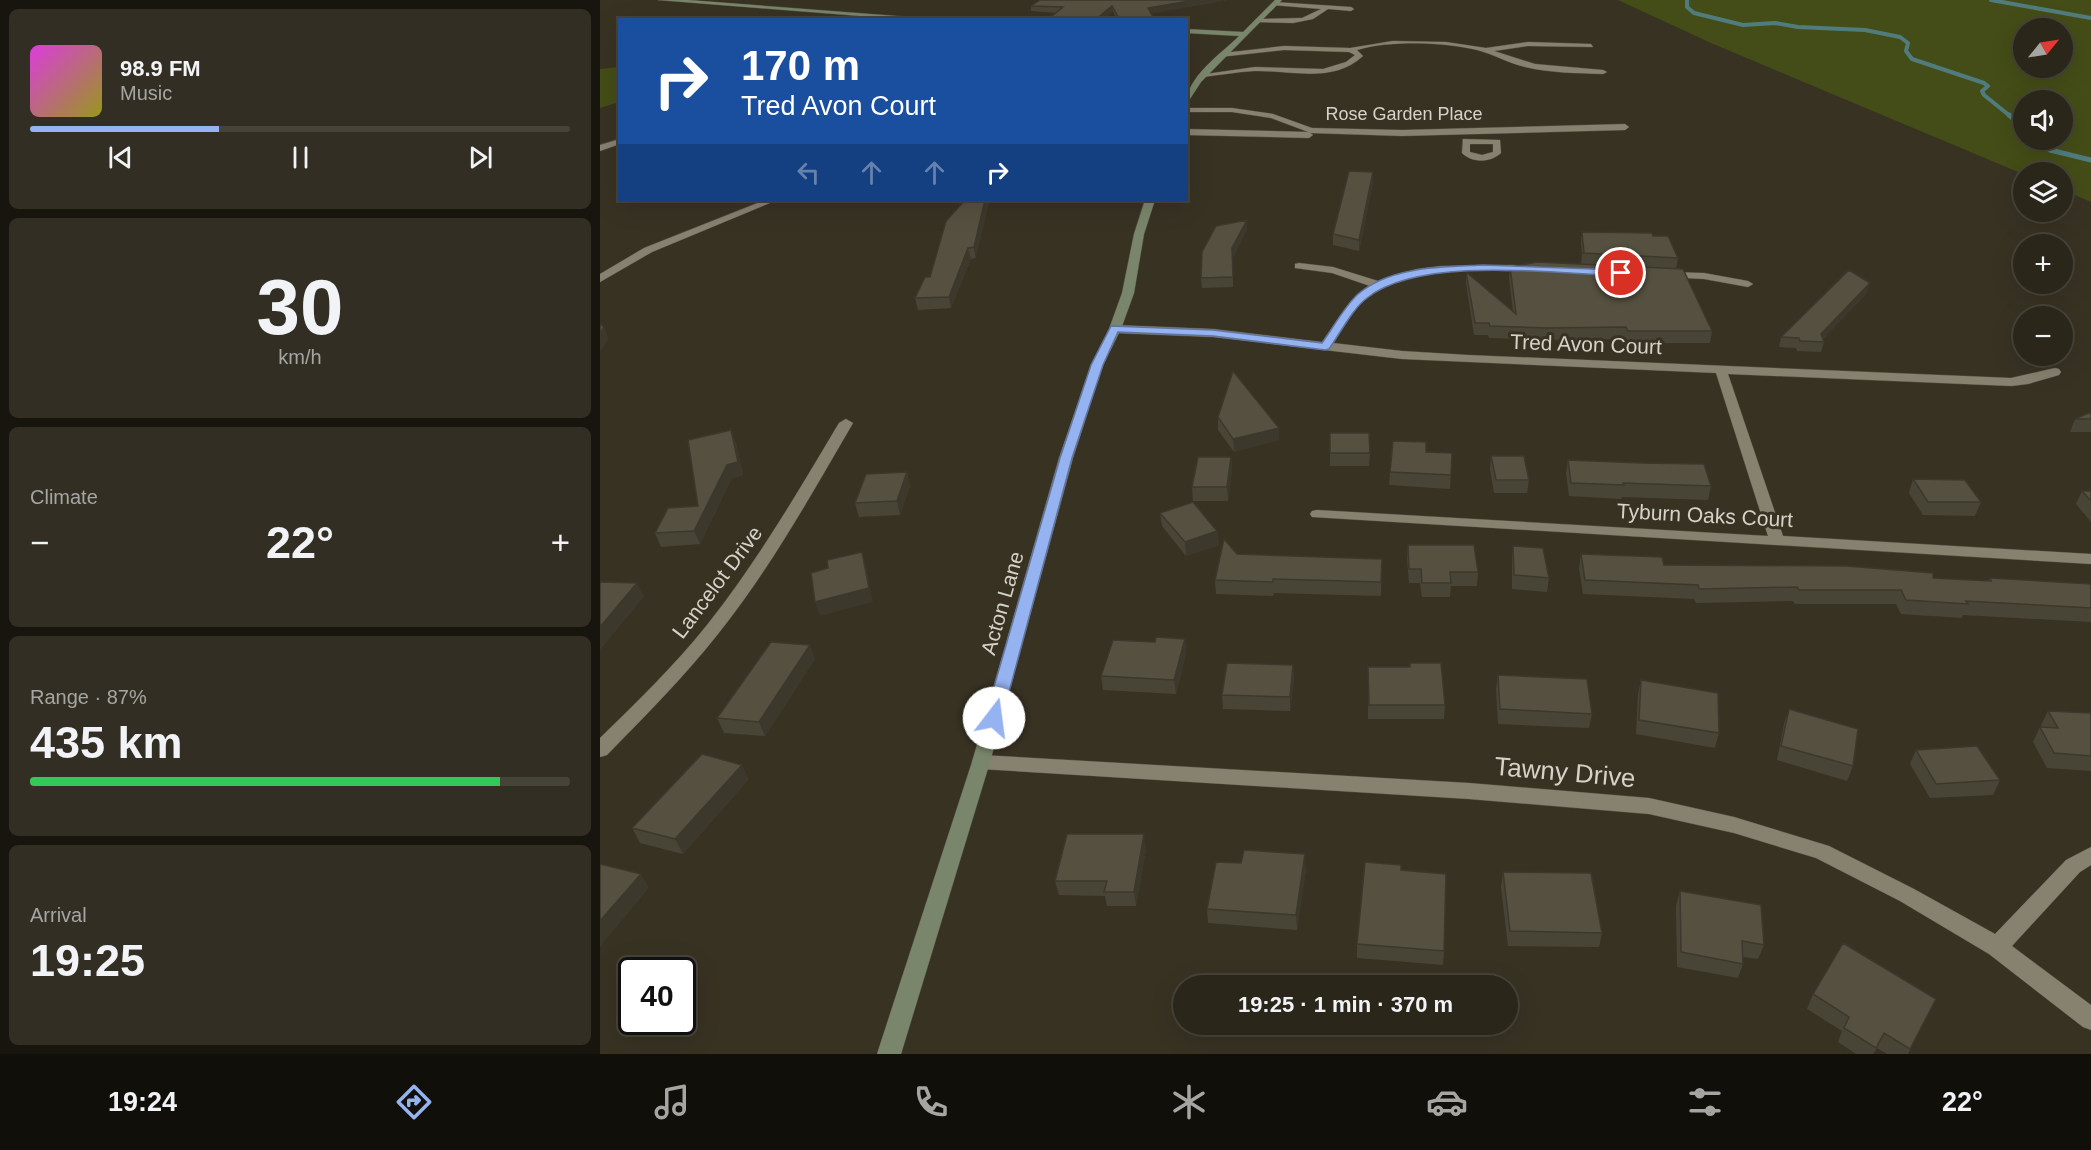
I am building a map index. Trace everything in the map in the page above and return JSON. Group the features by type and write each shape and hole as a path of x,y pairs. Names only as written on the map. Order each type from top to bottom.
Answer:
{"street":[{"path":"661,0 900,18"},
{"path":"1188,100 1203,75 1277,2 1351,9"},
{"path":"1256,21 1309,19 1326,8"},
{"path":"1188,31 1244,34"},
{"path":"1350,50 1363,45 1382,44 1452,45 1486,50 1514,62 1543,68 1603,72"},
{"path":"1486,50 1528,44 1591,46"},
{"path":"1203,75 1253,69 1290,72 1336,68 1352,62 1359,56 1358,53 1350,50 1284,48 1223,55"},
{"name":"Rose Garden Place","path":"1188,110 1232,110 1273,117 1311,130 1402,133 1624,128"},
{"path":"1188,132 1466,141"},
{"path":"600,148 618,142"},
{"path":"600,279 648,250 770,201"},
{"name":"Acton Lane","path":"889,1054 981,762 1066,458 1097,365 1128,293 1139,234 1150,201"},
{"path":"1299,266 1333,270 1379,285"},
{"path":"1325,347 1360,297 1379,285 1422,271 1451,268 1540,269"},
{"path":"1657,274 1704,276 1748,284"},
{"name":"Tred Avon Court","path":"1114,329 1213,333 1402,355 1721,370 2011,382 2055,372"},
{"path":"1721,370 1777,540"},
{"name":"Lancelot Drive","path":"600,750 667,680 725,614 802,499 846,423"},
{"name":"Tyburn Oaks Court","path":"1317,514 2091,559"},
{"name":"Tawny Drive","path":"981,762 1469,791 1649,806 1734,825 1822,852 1907,895 1997,946 2091,1019"},
{"path":"1997,946 2073,866 2091,855"}],"green space":[{"path":"1618,0 2091,0 2091,202 2073,194 2073,162 2013,162 2013,170 1711,43"},
{"path":"618,67 618,102 600,108 600,69"}],"building":[{"path":"1040,0 1195,0 1148,8 1154,18 1119,18 1112,6 1097,18 1049,18 1063,7 1031,6"},
{"path":"1349,171 1373,172 1359,240 1333,234"},
{"path":"964,201 985,201 974,247 968,248 949,297 915,298 925,277 930,277 946,221"},
{"path":"1247,220 1232,248 1233,277 1201,278 1202,252 1216,226"},
{"path":"1582,232 1652,233 1653,236 1668,236 1678,258 1582,253 1584,253"},
{"path":"1537,262 1683,269 1712,331 1628,331 1626,327 1547,328 1490,326 1489,323 1475,323 1466,272 1516,314 1510,267"},
{"path":"1849,270 1870,283 1821,334 1824,342 1781,337"},
{"path":"1233,371 1279,428 1233,439 1218,417"},
{"path":"2091,412 2091,419 2075,419"},
{"path":"731,430 738,462 727,465 694,531 655,533 668,508 698,506 688,440"},
{"path":"1330,433 1369,433 1370,453 1330,453"},
{"path":"1393,441 1426,442 1426,452 1452,453 1451,475 1390,472"},
{"path":"1491,456 1524,456 1529,480 1496,480"},
{"path":"1198,457 1231,457 1227,487 1192,487"},
{"path":"1568,460 1704,464 1711,486 1571,483"},
{"path":"907,472 897,501 855,503 866,474"},
{"path":"1913,479 1965,480 1981,502 1928,502"},
{"path":"2082,491 2091,491 2091,501"},
{"path":"1193,502 1217,531 1185,542 1160,513"},
{"path":"1224,539 1237,554 1382,559 1381,582 1215,580"},
{"path":"1408,545 1474,545 1478,572 1450,572 1451,583 1422,583 1421,569 1409,569"},
{"path":"1513,546 1543,548 1549,578 1514,575"},
{"path":"862,552 869,588 815,602 811,573 828,568 827,560"},
{"path":"1581,554 1662,557 1664,565 1847,566 1933,573 1933,578 1991,581 1990,578 2091,584 2091,608 1906,600 1901,590 1799,590 1797,587 1699,589 1698,585 1585,580"},
{"path":"600,583 637,583 600,627"},
{"path":"1156,637 1185,639 1174,680 1101,676 1113,640 1155,642"},
{"path":"771,642 810,645 759,722 717,718"},
{"path":"1227,663 1293,665 1290,697 1222,695"},
{"path":"1410,663 1441,663 1445,705 1369,705 1368,667 1410,667"},
{"path":"1498,675 1587,679 1592,714 1500,709"},
{"path":"1641,680 1718,693 1719,733 1639,720"},
{"path":"1789,709 1858,729 1853,766 1781,746"},
{"path":"2048,711 2091,713 2091,756 2054,753 2040,727 2058,728"},
{"path":"1977,746 2000,780 1936,784 1916,750"},
{"path":"702,754 742,765 675,839 632,828"},
{"path":"1067,834 1144,834 1134,892 1104,892 1107,881 1055,881"},
{"path":"1244,850 1305,854 1296,915 1207,909 1216,862 1241,863"},
{"path":"1365,862 1401,865 1401,870 1446,874 1444,951 1357,944"},
{"path":"600,864 641,874 600,921"},
{"path":"1503,872 1591,873 1602,933 1510,931"},
{"path":"1680,891 1761,905 1764,945 1742,941 1743,964 1681,952"},
{"path":"1843,943 1936,999 1910,1049 1884,1033 1876,1048 1844,1028 1849,1017 1813,994"}],"waterway":[{"path":"1687,0 1687,7 1694,13 1743,25 1775,23 1798,27 1865,30 1900,37 1908,43 1906,51 1912,59 1984,83 1988,86 1982,91 1984,95 2010,116"},
{"path":"1991,0 2091,18"},
{"path":"2009,115 2013,118"},
{"path":"2050,150 2091,160"}],"route":[{"path":"994,718 1066,458 1097,365 1114,329 1213,333 1325,347 1360,297 1379,285 1402,276 1451,268 1529,268 1621,273"}]}
